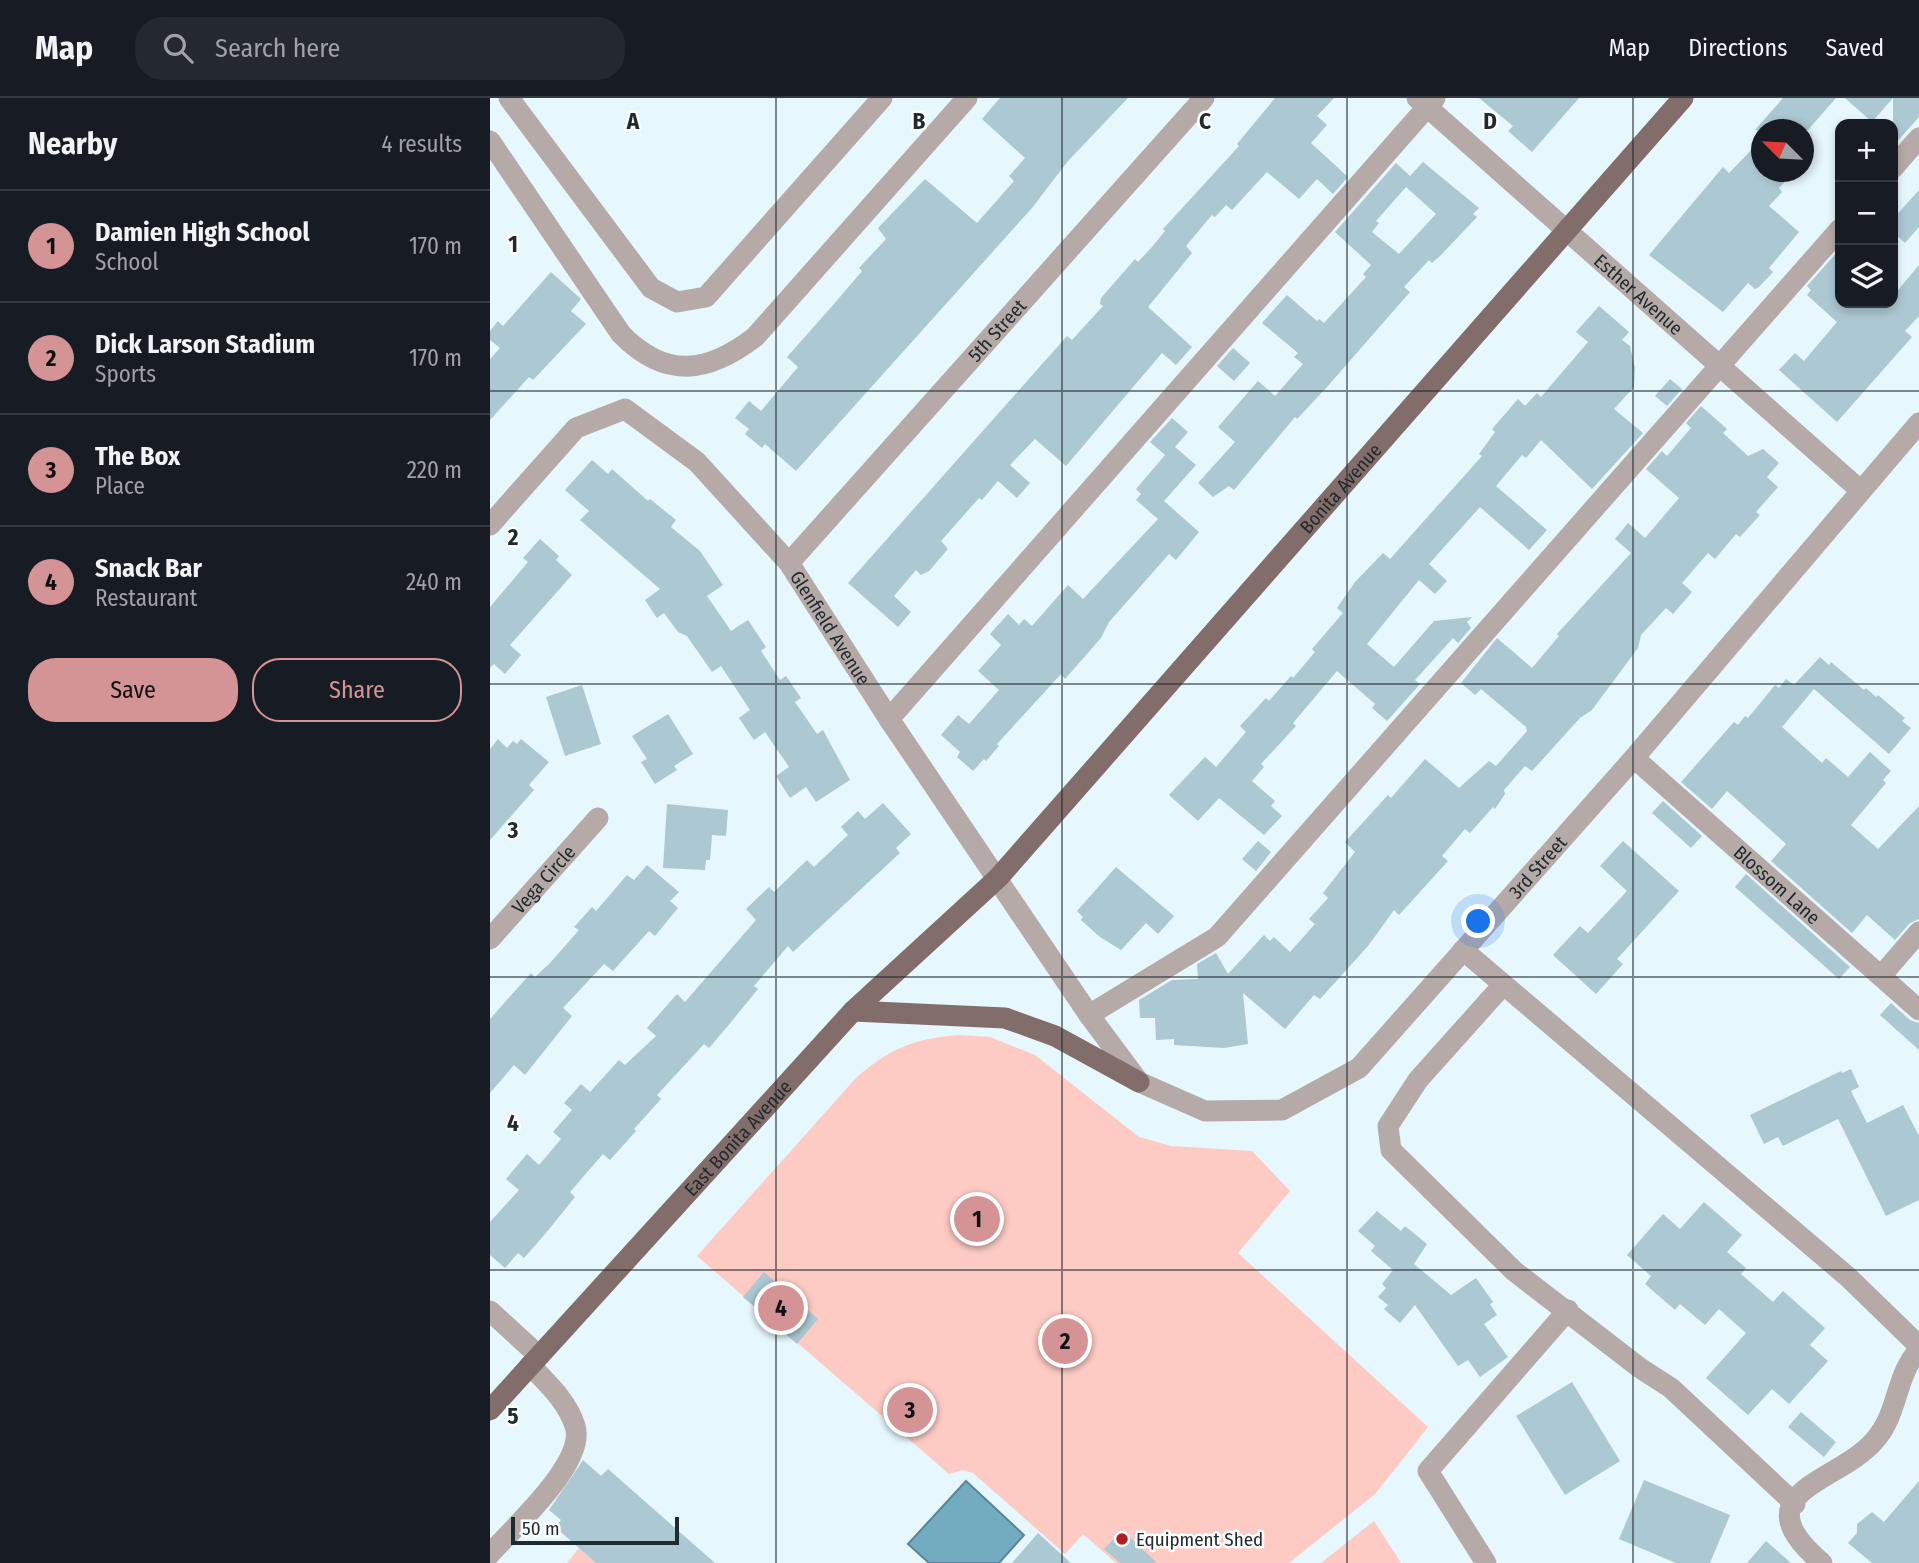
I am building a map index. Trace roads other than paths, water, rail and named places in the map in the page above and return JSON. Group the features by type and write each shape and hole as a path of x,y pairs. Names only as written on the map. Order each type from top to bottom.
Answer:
{"main road":[{"name":"Bonita Avenue","path":"998,878 1684,98"},
{"name":"East Bonita Avenue","path":"490,1410 853,1011 998,878"},
{"path":"853,1011 1005,1018 1055,1036 1139,1082"}],"street":[{"path":"509,98 651,288 677,302 706,297 882,98"},
{"path":"490,142 621,334 639,352 662,362 694,366 730,356 755,337 967,98"},
{"name":"5th Street","path":"789,563 1204,98"},
{"path":"889,719 1426,101"},
{"name":"Esther Avenue","path":"1426,101 1567,231 1860,490"},
{"path":"1898,162 1919,138"},
{"path":"1090,1016 1217,937 1835,235"},
{"name":"Glenfield Avenue","path":"490,524 576,428 625,409 697,462 789,563 889,719 998,878"},
{"name":"3rd Street","path":"998,878 1090,1016 1139,1082 1205,1111 1282,1110 1359,1068 1634,758 1919,423"},
{"name":"Blossom Lane","path":"1634,758 1919,1010"},
{"name":"Vega Circle","path":"490,939 598,818"},
{"path":"1881,976 1919,932"},
{"path":"1464,950 1848,1277 1919,1348 1906,1364 1890,1418 1875,1441 1850,1463 1803,1488 1790,1513 1790,1525 1801,1545 1822,1563"},
{"path":"1503,985 1419,1080 1388,1126 1391,1150 1514,1271 1640,1368 1671,1388 1795,1504"},
{"path":"1486,1563 1428,1471 1568,1310"},
{"path":"490,1311 534,1360 562,1398 576,1428 576,1448 559,1476 490,1554"}],"water":[{"path":"966,1481 1024,1535 999,1563 929,1563 908,1544"}],"place":[{"name":"Damien High School","path":"977,1219"},
{"name":"Snack Bar","path":"781,1308"},
{"name":"Dick Larson Stadium","path":"1065,1341"},
{"name":"The Box","path":"910,1410"},
{"name":"Equipment Shed","path":"1122,1539"}]}
